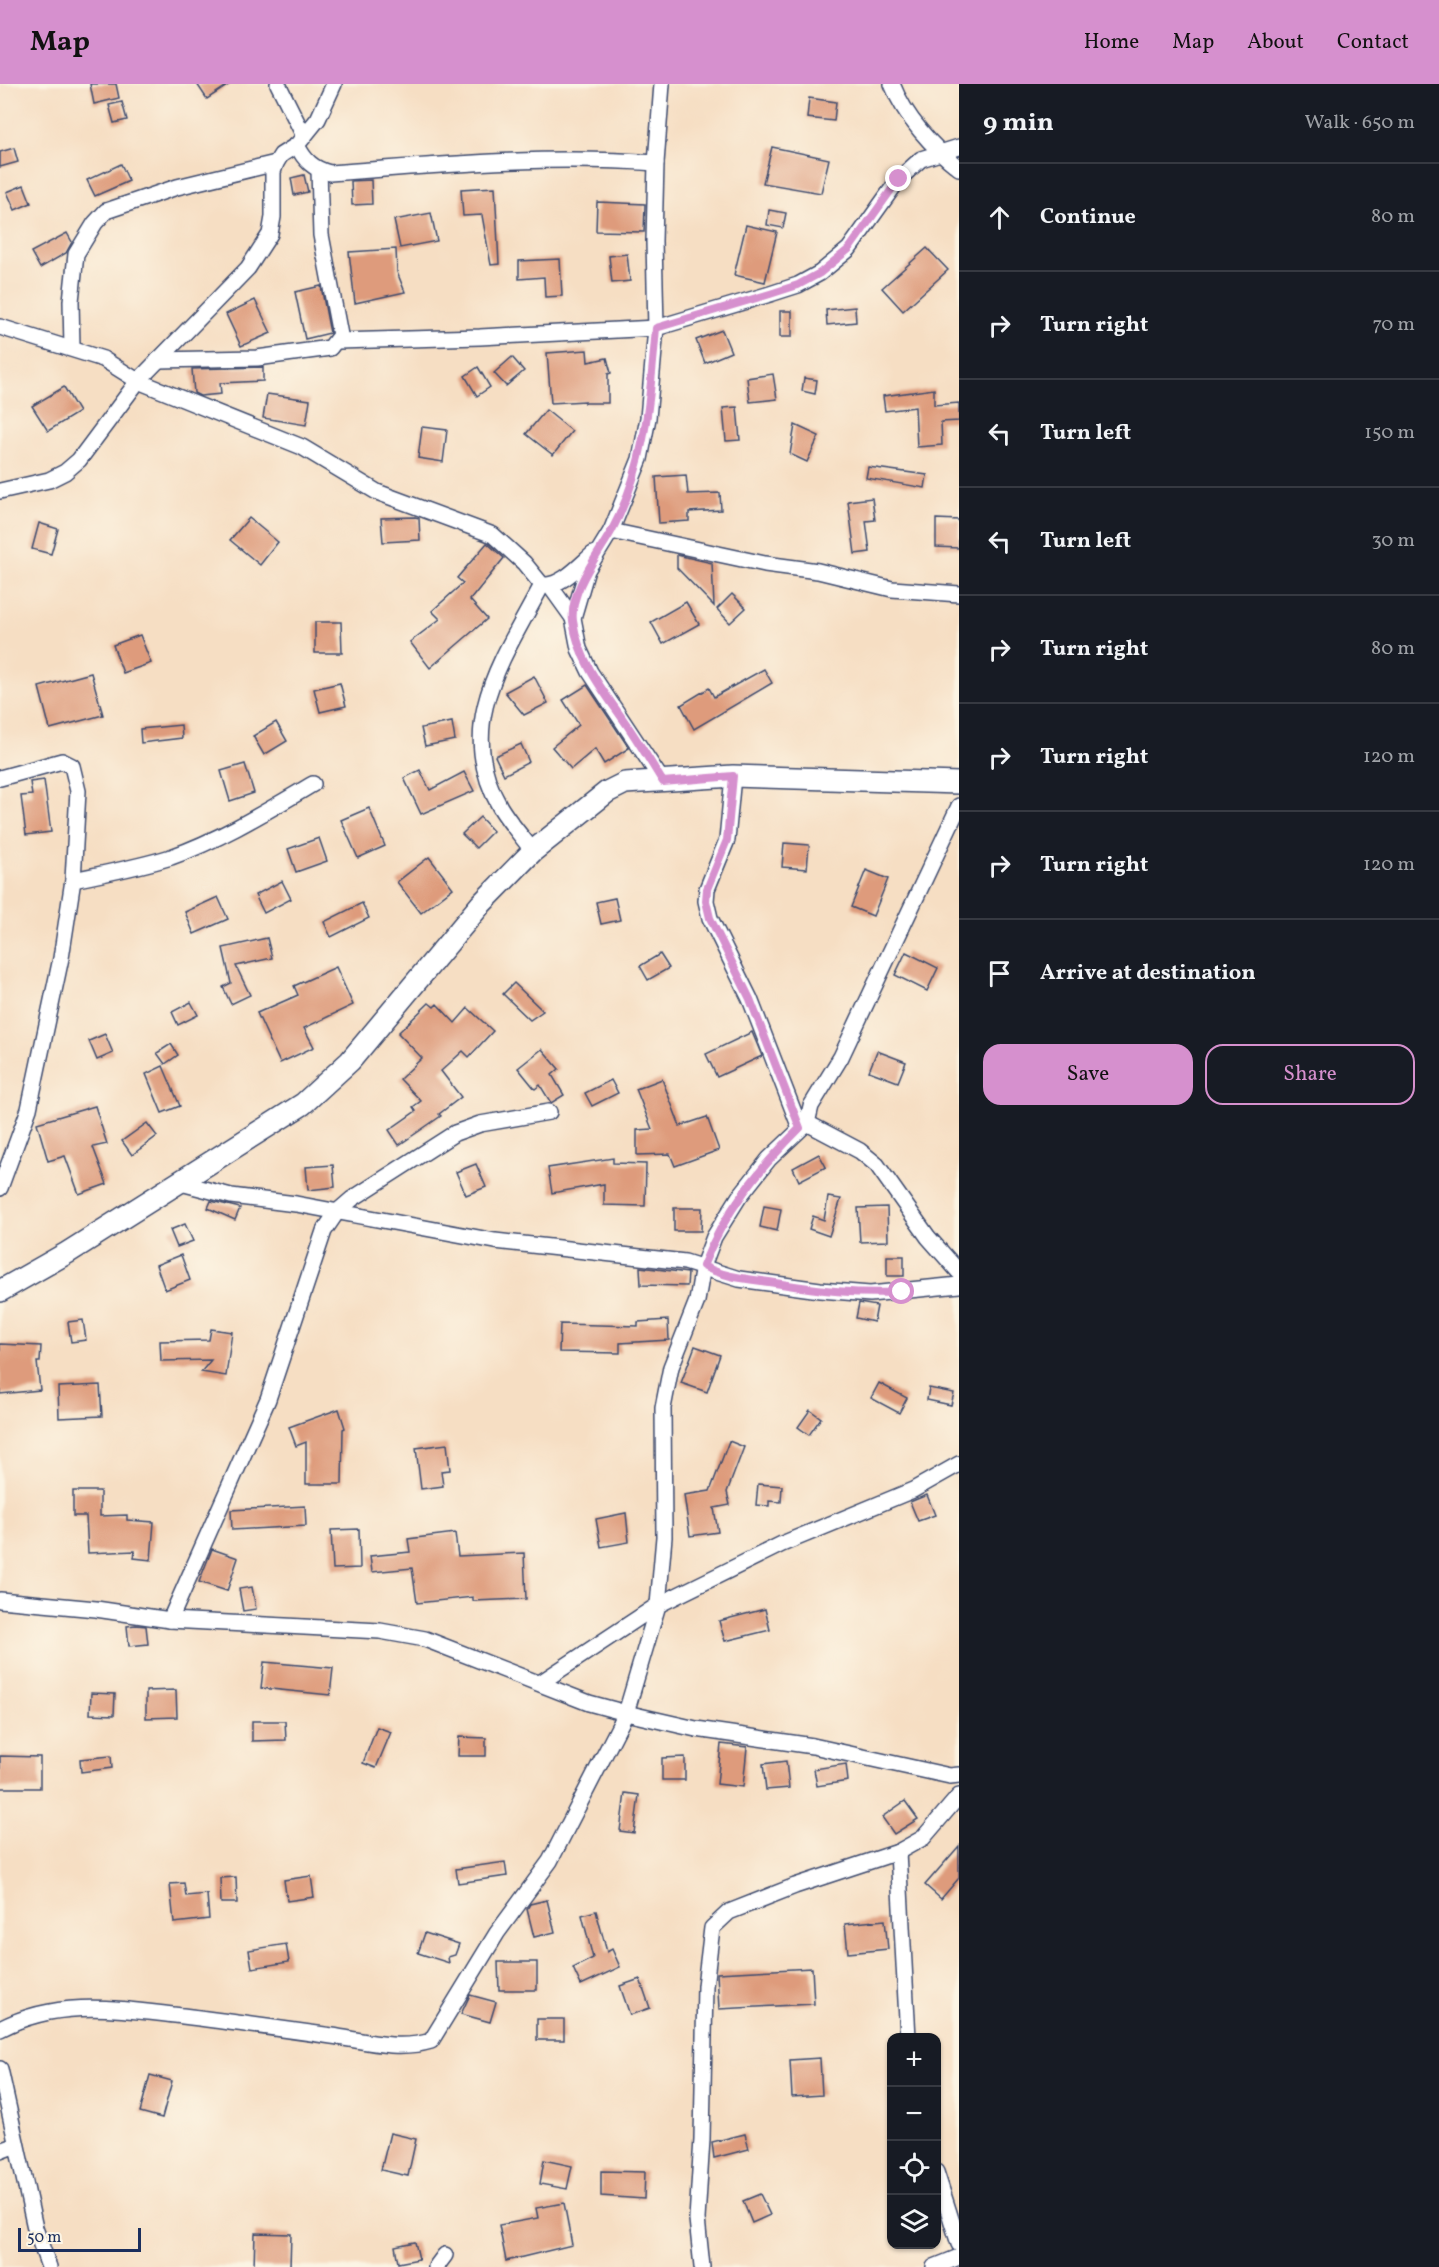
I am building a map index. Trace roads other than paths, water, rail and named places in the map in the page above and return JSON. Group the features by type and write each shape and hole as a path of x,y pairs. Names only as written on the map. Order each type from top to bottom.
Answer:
{"street":[{"path":"278,84 306,160 319,170 330,173 428,164 522,160 599,159 656,163"},
{"path":"0,492 49,480 65,472 91,447 138,381 248,268 270,234 273,218 273,172 276,163 280,155 300,141 318,119 334,84"},
{"path":"662,84 656,163 656,328 648,418 640,459 611,531 587,570 573,618 579,648 590,672 663,782"},
{"path":"892,84 908,114 939,152 959,168"},
{"path":"338,341 480,337 656,328 779,291 820,273 849,249 907,169 921,159 959,147"},
{"path":"72,348 70,301 76,255 94,223 106,211 177,187 276,163"},
{"path":"158,360 257,358 330,348 338,341 340,335 321,235 319,170"},
{"path":"0,327 103,359 138,381 302,447 394,500 441,514 493,535 546,585 573,618"},
{"path":"611,531 765,564 818,571 892,589 959,594"},
{"path":"533,851 501,808 490,785 484,767 481,718 492,680 546,585 597,551"},
{"path":"0,778 62,761 72,766 78,791 73,880 61,958 29,1109 0,1188"},
{"path":"733,776 727,840 707,889 706,901 710,918 750,999 804,1126 860,1151 877,1165 928,1237 959,1272"},
{"path":"0,1291 67,1253 303,1104 325,1087 350,1061 481,904 533,851 607,792 625,783 733,776 822,777 956,788"},
{"path":"73,880 138,866 203,844 233,830 314,784"},
{"path":"0,2029 18,2020 47,2011 101,2006 244,2023 404,2047 431,2041 497,1933 550,1861 626,1713 658,1605 664,1538 663,1408 671,1367 697,1301 703,1266 714,1237 739,1197 769,1159 804,1126 811,1106 841,1057 959,806"},
{"path":"170,1620 268,1399 324,1232 337,1212 391,1173 455,1133 480,1124 549,1112"},
{"path":"177,1182 231,1196 337,1212 495,1241 686,1262 739,1279 846,1293 902,1292 959,1285"},
{"path":"540,1683 658,1605 782,1544 913,1490 959,1464"},
{"path":"0,1600 96,1609 170,1620 380,1631 425,1639 626,1713 696,1729 813,1746 950,1776 959,1775"},
{"path":"702,2267 696,2219 702,2139 705,1986 712,1928 729,1912 795,1886 898,1852 923,1838 959,1796"},
{"path":"898,1852 908,2033"},
{"path":"0,2069 35,2228 50,2267"},
{"path":"0,2151 16,2145"},
{"path":"941,2188 959,2244"},
{"path":"934,2267 959,2257"}]}
